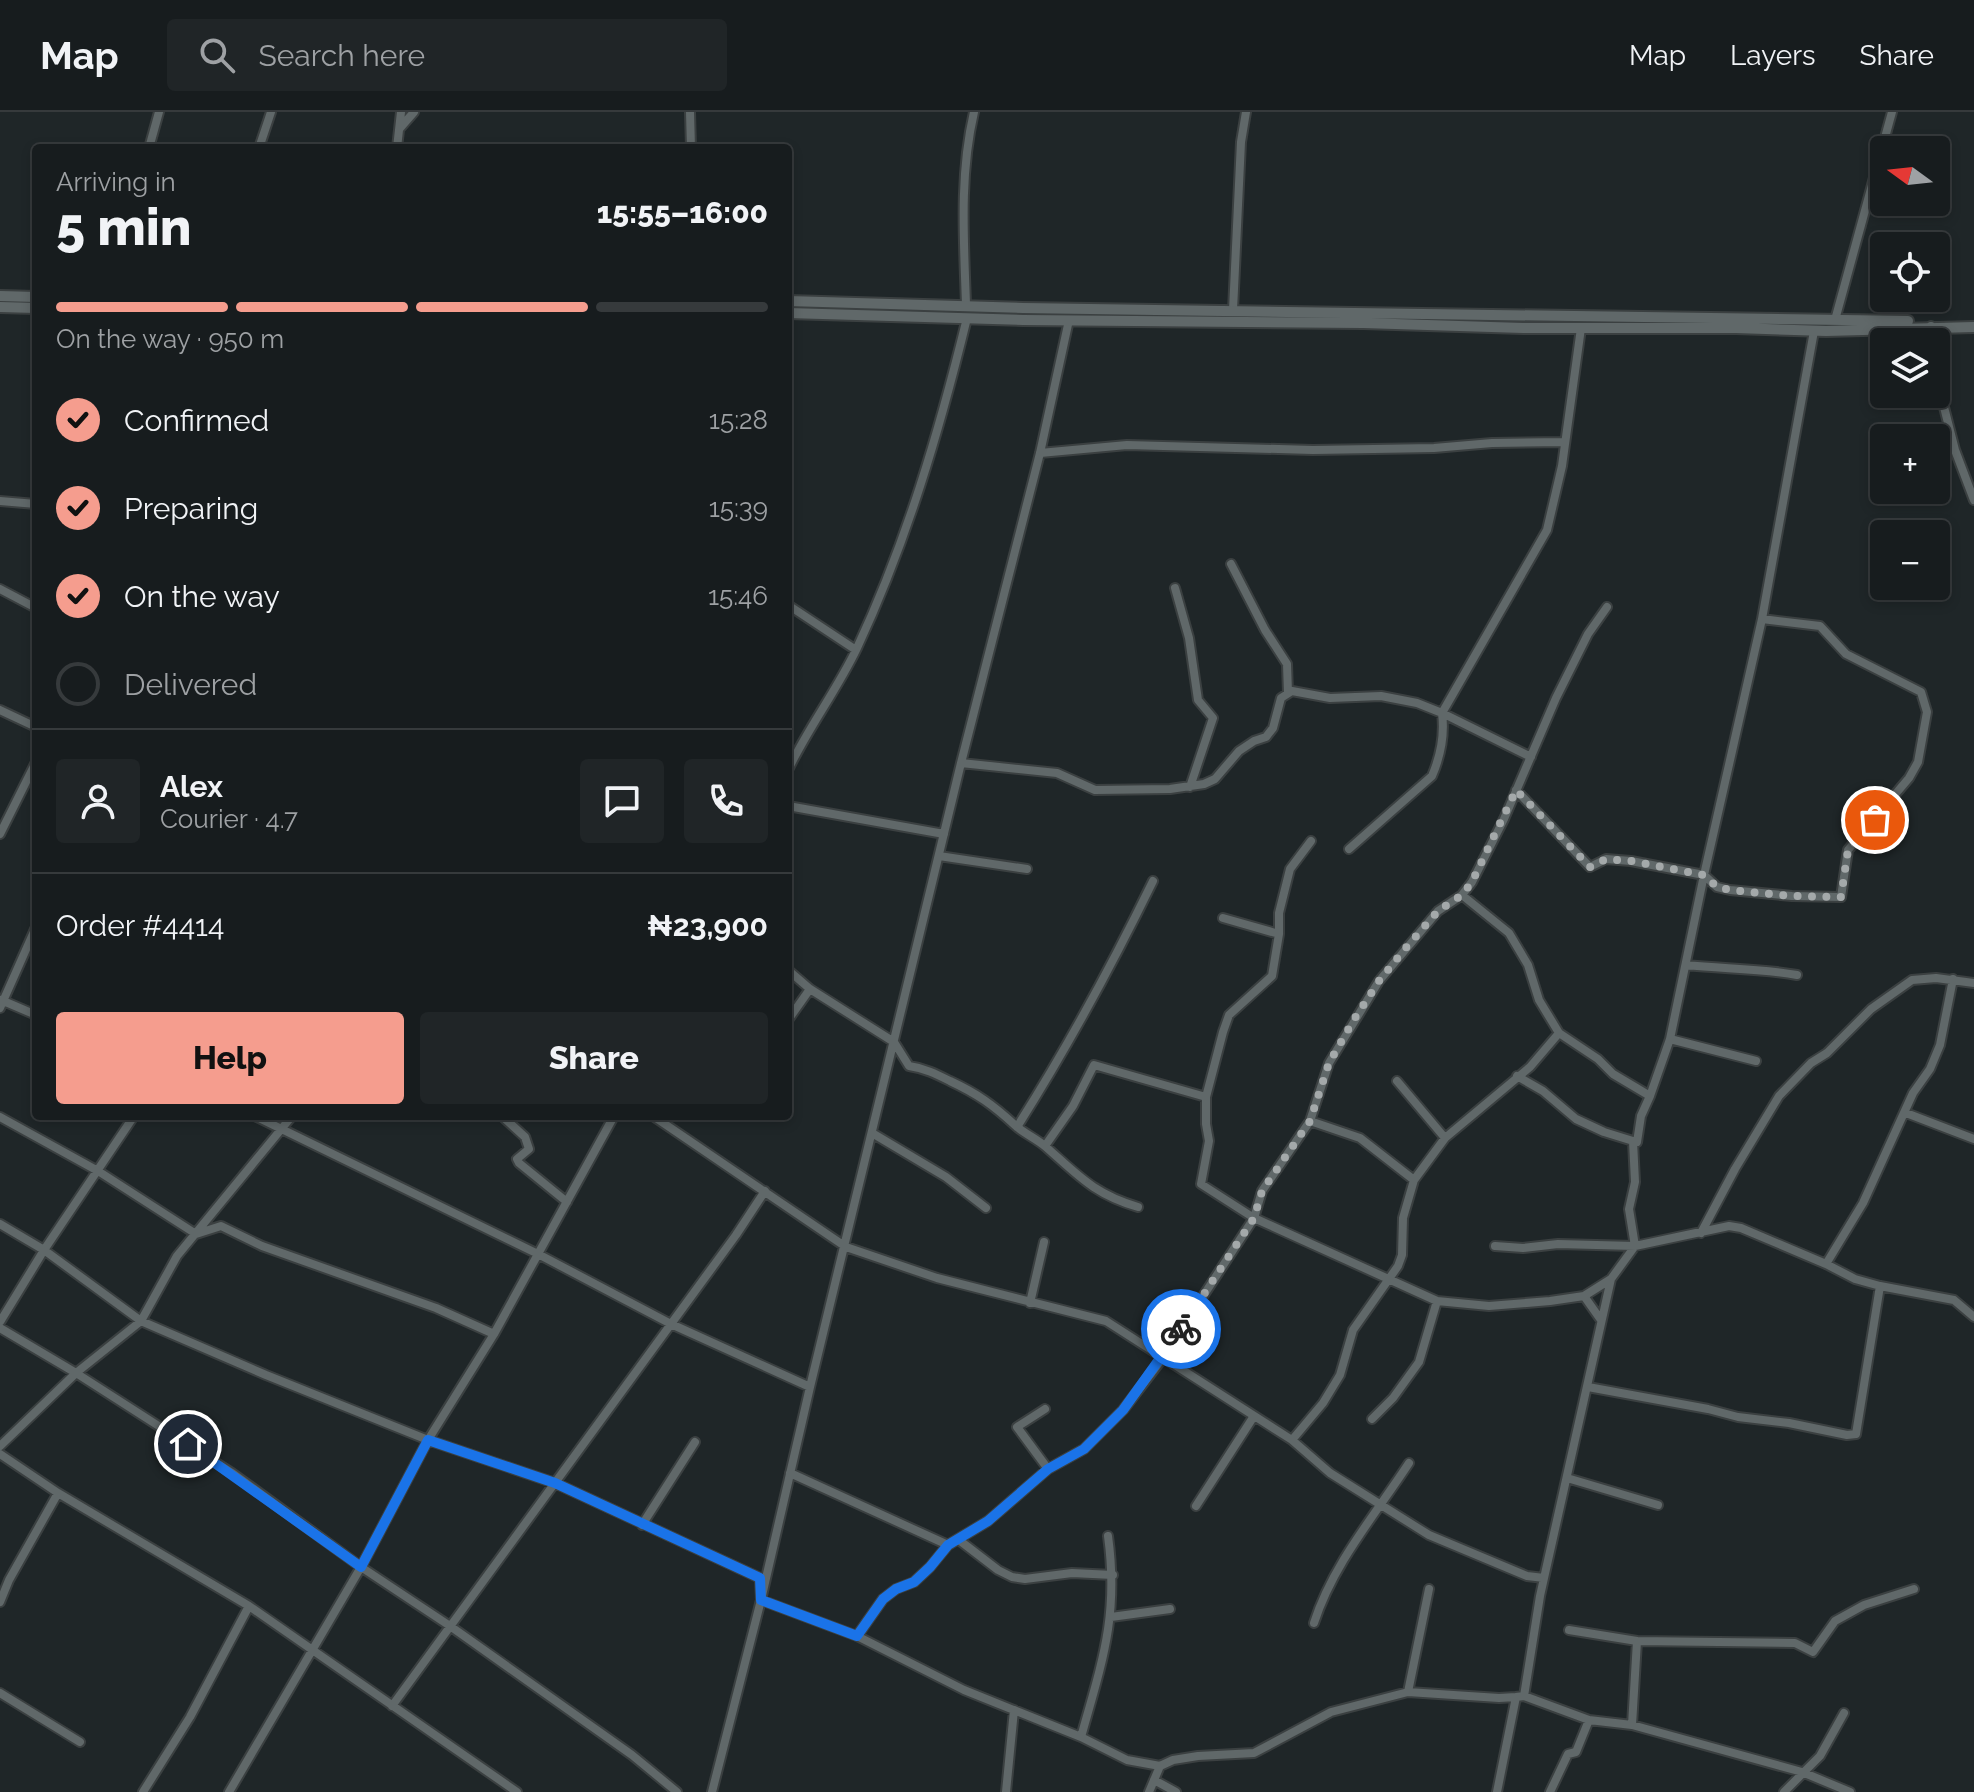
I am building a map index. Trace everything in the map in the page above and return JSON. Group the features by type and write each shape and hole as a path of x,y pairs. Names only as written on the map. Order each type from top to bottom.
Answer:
{"street":[{"path":"150,144 159,112"},
{"path":"260,144 271,112"},
{"path":"397,144 401,112"},
{"path":"399,129 414,112"},
{"path":"690,112 691,144"},
{"path":"966,305 963,200 965,162 974,112"},
{"path":"1233,310 1241,142 1246,112"},
{"path":"1835,320 1892,112"},
{"path":"0,296 32,297"},
{"path":"792,301 1736,323 1814,331 1974,325"},
{"path":"910,303 910,315"},
{"path":"0,307 32,308"},
{"path":"792,313 1581,328 1835,320 1974,325"},
{"path":"792,763 856,650 908,525 941,426 967,318"},
{"path":"712,1792 761,1600 961,763 1040,453 1069,320"},
{"path":"1349,849 1432,776 1438,765 1445,733 1442,713 1547,530 1562,466 1581,328"},
{"path":"1517,1076 1543,1091 1576,1119 1637,1142 1641,1116 1670,1039 1762,619 1814,331"},
{"path":"1944,408 1955,450 1974,500"},
{"path":"1040,453 1127,445 1313,450 1564,442"},
{"path":"0,501 32,504"},
{"path":"1231,564 1265,630 1287,664 1288,693"},
{"path":"1175,588 1189,638 1198,700 1213,718 1190,787"},
{"path":"0,589 32,606"},
{"path":"857,1636 883,1599 896,1589 914,1582 948,1545 988,1521 1048,1469 1084,1449 1123,1410 1162,1359 1254,1218 1262,1191 1310,1121 1329,1063 1379,981 1438,911 1462,895 1472,882 1556,698 1588,634 1607,607"},
{"path":"792,608 856,650"},
{"path":"1516,790 1590,867 1606,859 1704,875 1717,887 1730,890 1841,897 1848,850 1909,778 1918,762 1927,712 1921,692 1846,654 1820,626 1762,619"},
{"path":"961,763 1057,773 1095,790 1190,787 1215,779 1239,751 1266,737 1273,728 1281,698 1288,693 1330,698 1381,696 1417,703 1531,757"},
{"path":"0,710 32,725"},
{"path":"0,834 32,770"},
{"path":"792,807 944,834"},
{"path":"1311,841 1290,869 1279,913 1272,976 1229,1015 1206,1097 1209,1141 1201,1184 1254,1218 1387,1280 1437,1301 1489,1306 1584,1296 1611,1279 1635,1246 1629,1209 1635,1182 1633,1141"},
{"path":"939,856 1027,869"},
{"path":"1017,1127 1102,983 1153,881"},
{"path":"1462,895 1509,933 1528,965 1539,1000 1559,1033 1598,1059 1613,1074 1650,1096"},
{"path":"1223,918 1279,934"},
{"path":"32,936 1,1003 32,1014"},
{"path":"1686,965 1729,970 1752,968 1797,975"},
{"path":"792,973 810,989 894,1042 909,1066 923,1068 962,1086 1001,1110 1017,1127 1045,1146 1088,1185 1138,1207"},
{"path":"1826,1264 1863,1203 1913,1093 1930,1069 1940,1045 1953,979"},
{"path":"1701,1233 1779,1096 1811,1063 1827,1053 1871,1009 1912,980 1953,979 1974,983"},
{"path":"792,1014 810,989"},
{"path":"1292,1440 1323,1403 1340,1375 1353,1330 1398,1266 1402,1255 1403,1218 1414,1180 1445,1138 1530,1067 1559,1033"},
{"path":"1670,1039 1756,1061"},
{"path":"1045,1146 1073,1106 1094,1065 1206,1097"},
{"path":"1397,1081 1445,1138"},
{"path":"1906,1113 1974,1139"},
{"path":"0,1117 98,1171 196,1234"},
{"path":"0,1322 131,1120"},
{"path":"263,1120 538,1254 671,1324 810,1387"},
{"path":"0,1446 76,1373 141,1321 177,1256 289,1120"},
{"path":"506,1120 525,1137 529,1149 517,1159 519,1163 567,1202"},
{"path":"244,1792 231,1788 361,1567 428,1440 494,1334 612,1120"},
{"path":"659,1120 846,1247 937,1278 1106,1321 1292,1440 1330,1473 1429,1535 1527,1576 1544,1578"},
{"path":"1310,1121 1360,1138 1414,1180"},
{"path":"872,1133 946,1177 986,1208"},
{"path":"392,1706 765,1191"},
{"path":"0,1224 44,1250 141,1321 428,1440 555,1483 760,1578 761,1600"},
{"path":"196,1234 221,1226 262,1246 421,1303 494,1334"},
{"path":"1495,1246 1635,1246 1729,1226 1741,1228 1855,1279 1954,1300 1974,1317"},
{"path":"1030,1303 1044,1242"},
{"path":"1497,1792 1611,1279"},
{"path":"1588,1387 1738,1417 1856,1434 1880,1286"},
{"path":"1584,1296 1601,1320"},
{"path":"1372,1419 1393,1398 1419,1362 1437,1301"},
{"path":"0,1328 232,1473 361,1567 632,1755 677,1792"},
{"path":"1045,1409 1017,1427 1048,1469"},
{"path":"1196,1506 1254,1416"},
{"path":"642,1525 695,1442"},
{"path":"0,1454 58,1493 249,1606 505,1788 517,1792"},
{"path":"1314,1623 1324,1592 1409,1463"},
{"path":"790,1473 948,1545"},
{"path":"1567,1478 1658,1505"},
{"path":"0,1602 58,1493"},
{"path":"1081,1737 1104,1655 1111,1617 1113,1575 1108,1536"},
{"path":"959,1540 1012,1577 1025,1579 1072,1573 1113,1575"},
{"path":"1527,1576 1540,1596"},
{"path":"1408,1692 1429,1589"},
{"path":"1569,1630 1637,1641 1795,1643 1813,1652 1835,1621 1864,1605 1914,1589"},
{"path":"761,1600 857,1636 964,1690 1081,1737 1127,1760 1160,1766 1173,1760 1198,1756 1254,1753 1331,1712 1408,1692 1499,1698 1520,1696 1589,1720 1632,1725 1802,1772 1850,1792"},
{"path":"143,1792 190,1717 249,1606"},
{"path":"1111,1617 1170,1609"},
{"path":"1632,1725 1637,1641"},
{"path":"0,1693 80,1742"},
{"path":"1006,1792 1014,1710"},
{"path":"1784,1792 1820,1756 1844,1713"},
{"path":"1551,1792 1568,1754 1576,1752 1589,1720"},
{"path":"1149,1792 1160,1766"},
{"path":"1154,1780 1176,1792"}],"way so far":[{"path":"1181,1329 1254,1218 1262,1191 1310,1121 1329,1063 1353,1021 1404,950 1438,911 1462,895 1472,882 1516,790 1590,867 1606,859 1631,861 1704,875 1717,887 1730,890 1792,896 1841,897 1848,850 1875,820"}],"route":[{"path":"188,1444 361,1567 428,1440 555,1483 760,1578 761,1600 857,1636 883,1599 896,1589 914,1582 948,1545 988,1521 1048,1469 1084,1449 1123,1410 1181,1329"}]}
